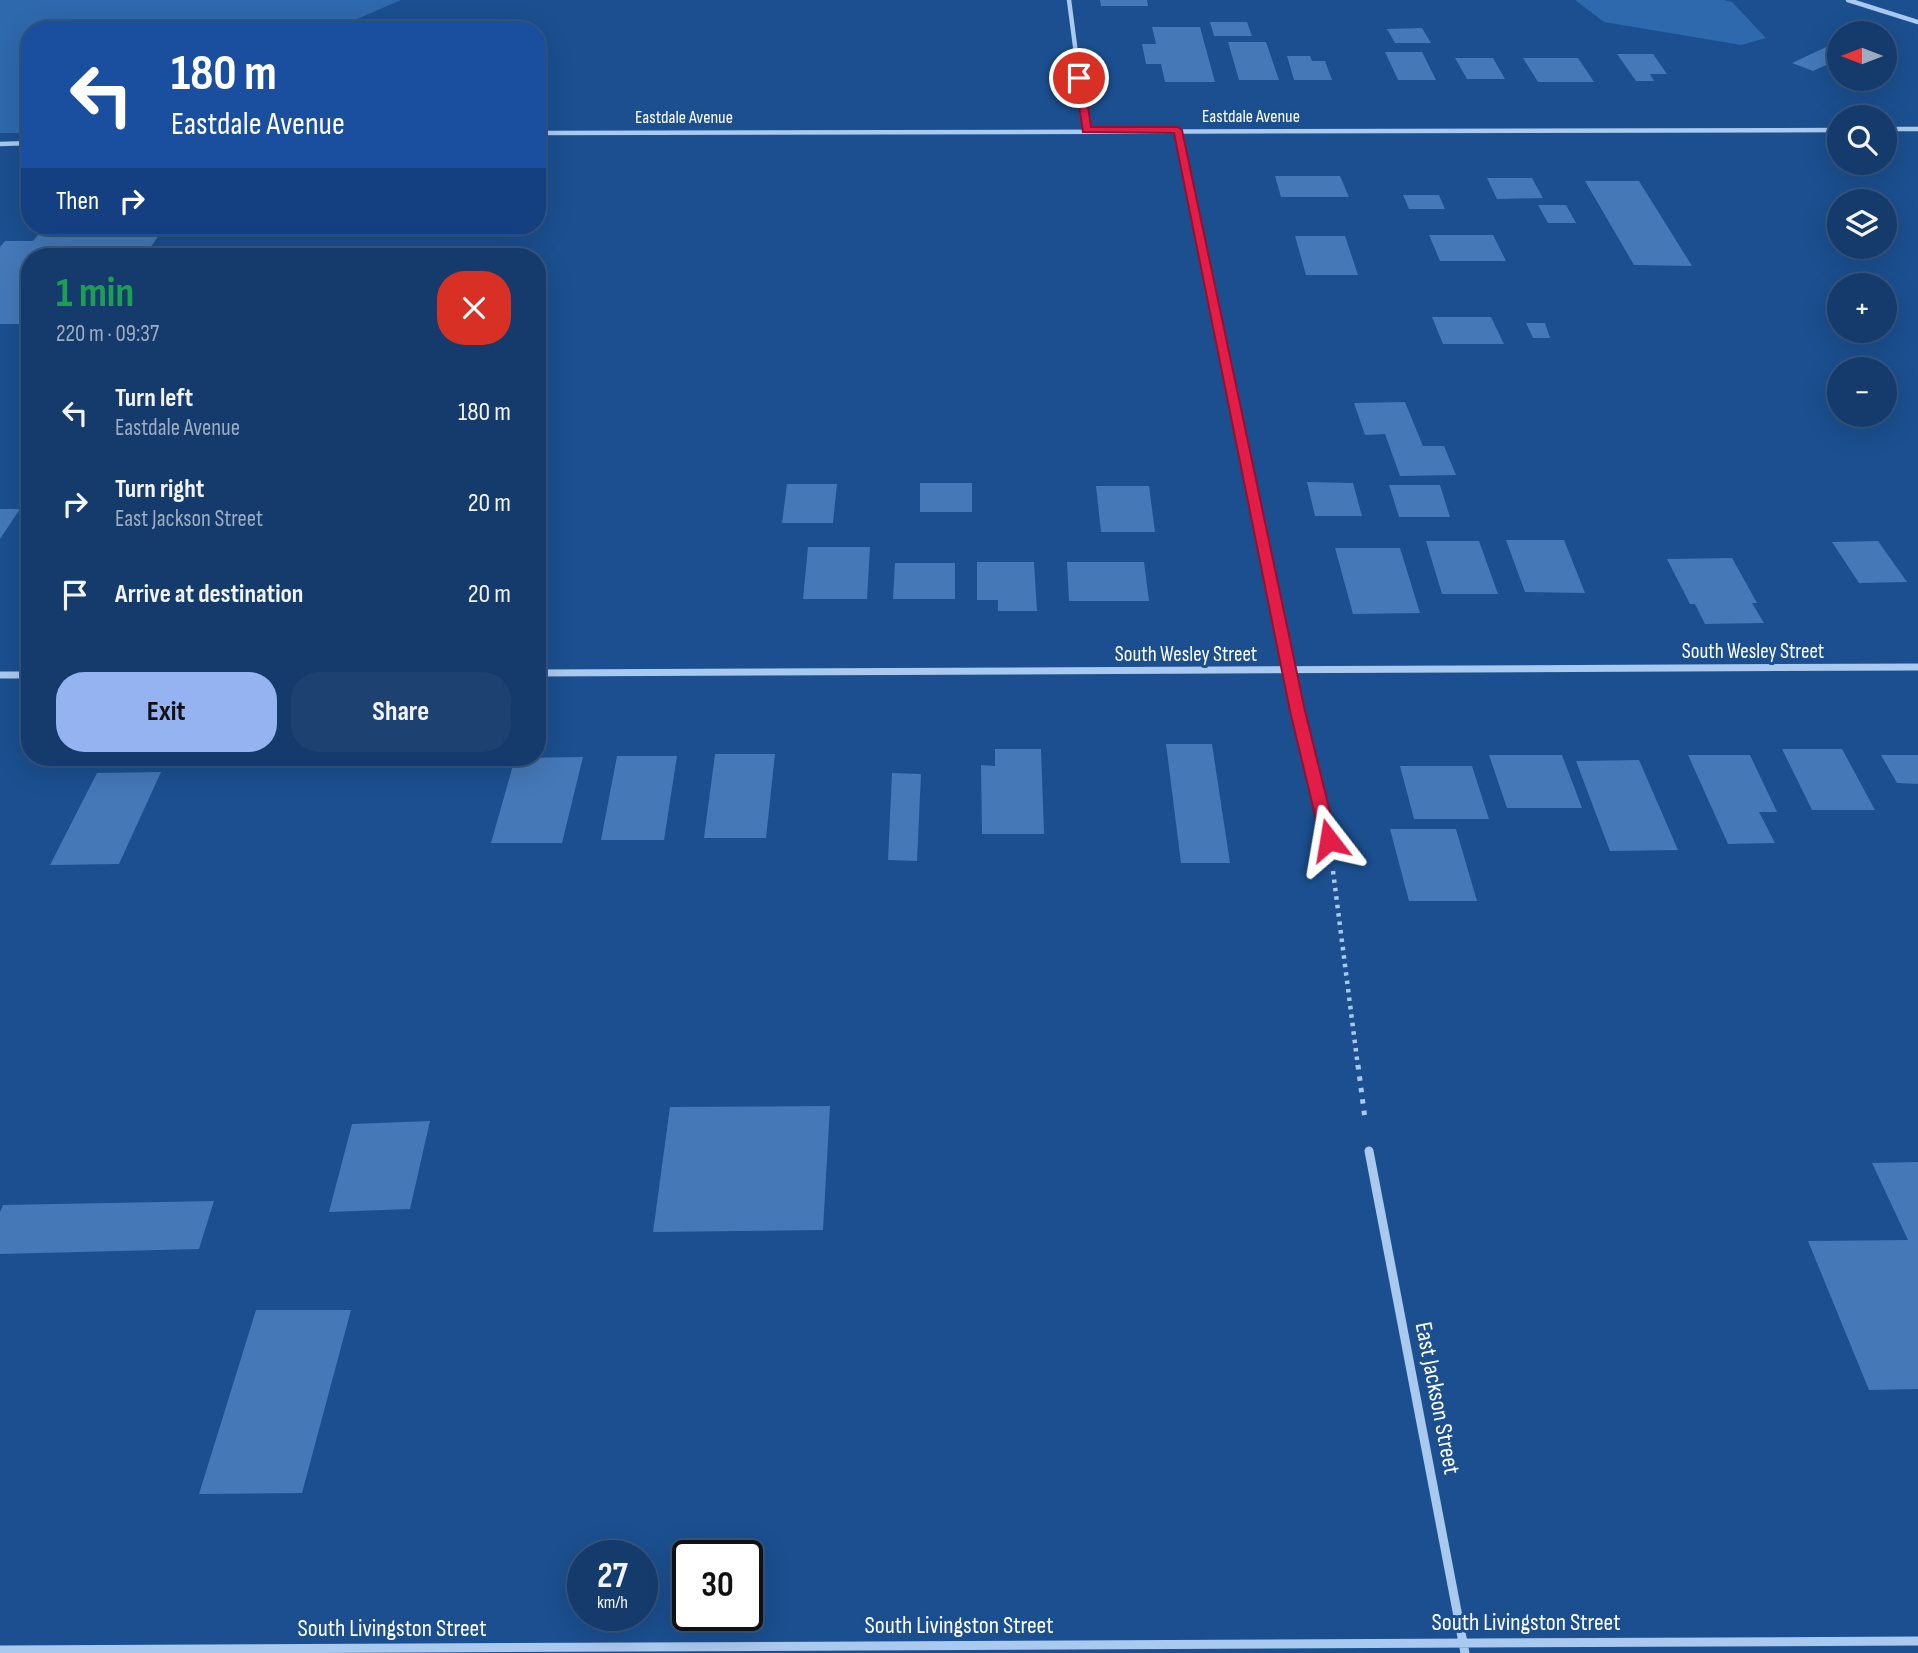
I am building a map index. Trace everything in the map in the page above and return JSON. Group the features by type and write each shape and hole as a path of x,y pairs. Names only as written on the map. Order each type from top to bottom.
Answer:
{"street":[{"path":"1069,0 1086,130"},
{"path":"1849,0 1918,22"},
{"path":"1178,130 1289,671 1329,840"},
{"name":"Eastdale Avenue","path":"546,133 1827,130"},
{"path":"1897,130 1918,130"},
{"path":"0,144 21,143"},
{"name":"South Wesley Street","path":"546,673 1918,667"},
{"path":"0,675 21,675"},
{"name":"East Jackson Street","path":"1369,1151 1464,1648"},
{"name":"South Livingston Street","path":"0,1650 1464,1648 1918,1641"}],"path":[{"path":"1329,840 1369,1151"}],"shaded area":[{"path":"0,0 401,0 353,21 21,21 21,133 0,133"},
{"path":"1575,0 1724,0 1732,2 1766,38 1741,45 1604,22"}],"building":[{"path":"1100,0 1147,0 1148,6 1101,6"},
{"path":"1210,22 1247,22 1252,36 1214,36"},
{"path":"1152,27 1200,27 1215,82 1165,82 1161,64 1146,64 1142,44 1156,44"},
{"path":"1422,28 1431,43 1395,43 1387,29"},
{"path":"1228,42 1266,42 1279,80 1239,80"},
{"path":"1827,47 1827,65 1813,71 1792,63"},
{"path":"1385,52 1422,52 1436,80 1398,80"},
{"path":"1617,54 1653,54 1667,74 1650,74 1654,81 1636,81"},
{"path":"1287,56 1310,56 1312,61 1325,61 1332,80 1294,80"},
{"path":"1455,58 1493,58 1505,79 1467,79"},
{"path":"1523,58 1578,58 1594,82 1538,82"},
{"path":"1275,176 1340,176 1349,197 1281,197"},
{"path":"1487,178 1532,178 1543,198 1497,199"},
{"path":"1585,181 1639,181 1692,266 1634,265"},
{"path":"1403,195 1439,195 1445,209 1409,209"},
{"path":"1538,205 1566,205 1576,223 1548,223"},
{"path":"38,235 159,235 150,248 21,248 21,324 0,324 0,247 5,241 33,241"},
{"path":"1429,235 1493,235 1506,261 1440,261"},
{"path":"1295,236 1345,236 1358,275 1306,275"},
{"path":"1432,317 1491,317 1504,344 1443,344"},
{"path":"1526,323 1545,323 1550,338 1533,338"},
{"path":"1405,402 1423,446 1444,446 1456,475 1400,476 1385,434 1365,435 1354,403"},
{"path":"1307,482 1353,483 1362,516 1315,516"},
{"path":"920,483 972,483 972,512 920,512"},
{"path":"787,484 837,484 833,523 782,523"},
{"path":"1389,485 1440,485 1450,517 1399,517"},
{"path":"1096,486 1149,486 1155,532 1101,532"},
{"path":"0,509 20,509 0,539"},
{"path":"1506,540 1564,540 1585,593 1525,592"},
{"path":"1426,541 1479,541 1498,594 1442,594"},
{"path":"1878,541 1907,582 1859,583 1832,542"},
{"path":"808,547 870,547 867,599 803,599"},
{"path":"1335,548 1400,548 1420,613 1353,614"},
{"path":"1732,558 1757,603 1752,603 1764,623 1705,624 1695,604 1690,604 1667,559"},
{"path":"977,562 1034,562 1037,611 998,611 998,600 977,600"},
{"path":"1067,562 1144,562 1149,601 1069,601"},
{"path":"895,563 955,563 955,599 893,599"},
{"path":"1166,744 1212,744 1230,863 1181,863"},
{"path":"995,749 1041,749 1044,834 982,834 981,765 995,766"},
{"path":"1782,749 1842,749 1875,810 1812,810"},
{"path":"715,754 775,754 766,838 704,838"},
{"path":"1489,755 1562,755 1582,808 1507,808"},
{"path":"1688,755 1750,755 1777,812 1759,812 1775,843 1728,844"},
{"path":"1881,755 1918,755 1918,784 1897,783"},
{"path":"617,756 677,756 664,840 601,840"},
{"path":"583,757 562,843 491,843 513,766 546,766 546,758"},
{"path":"1639,760 1678,850 1610,851 1576,761"},
{"path":"1400,766 1472,766 1489,819 1414,819"},
{"path":"161,772 119,864 50,865 97,773"},
{"path":"892,773 921,774 917,861 888,860"},
{"path":"1390,829 1456,829 1477,901 1409,901"},
{"path":"830,1106 823,1230 653,1232 670,1107"},
{"path":"430,1121 410,1209 329,1212 352,1124"},
{"path":"1918,1162 1918,1389 1869,1390 1808,1241 1908,1240 1872,1163"},
{"path":"214,1201 199,1249 0,1254 0,1212 3,1205"},
{"path":"256,1310 351,1310 302,1493 199,1494"}],"route":[{"path":"1079,78 1086,130 1178,130 1298,711 1329,840"}]}
